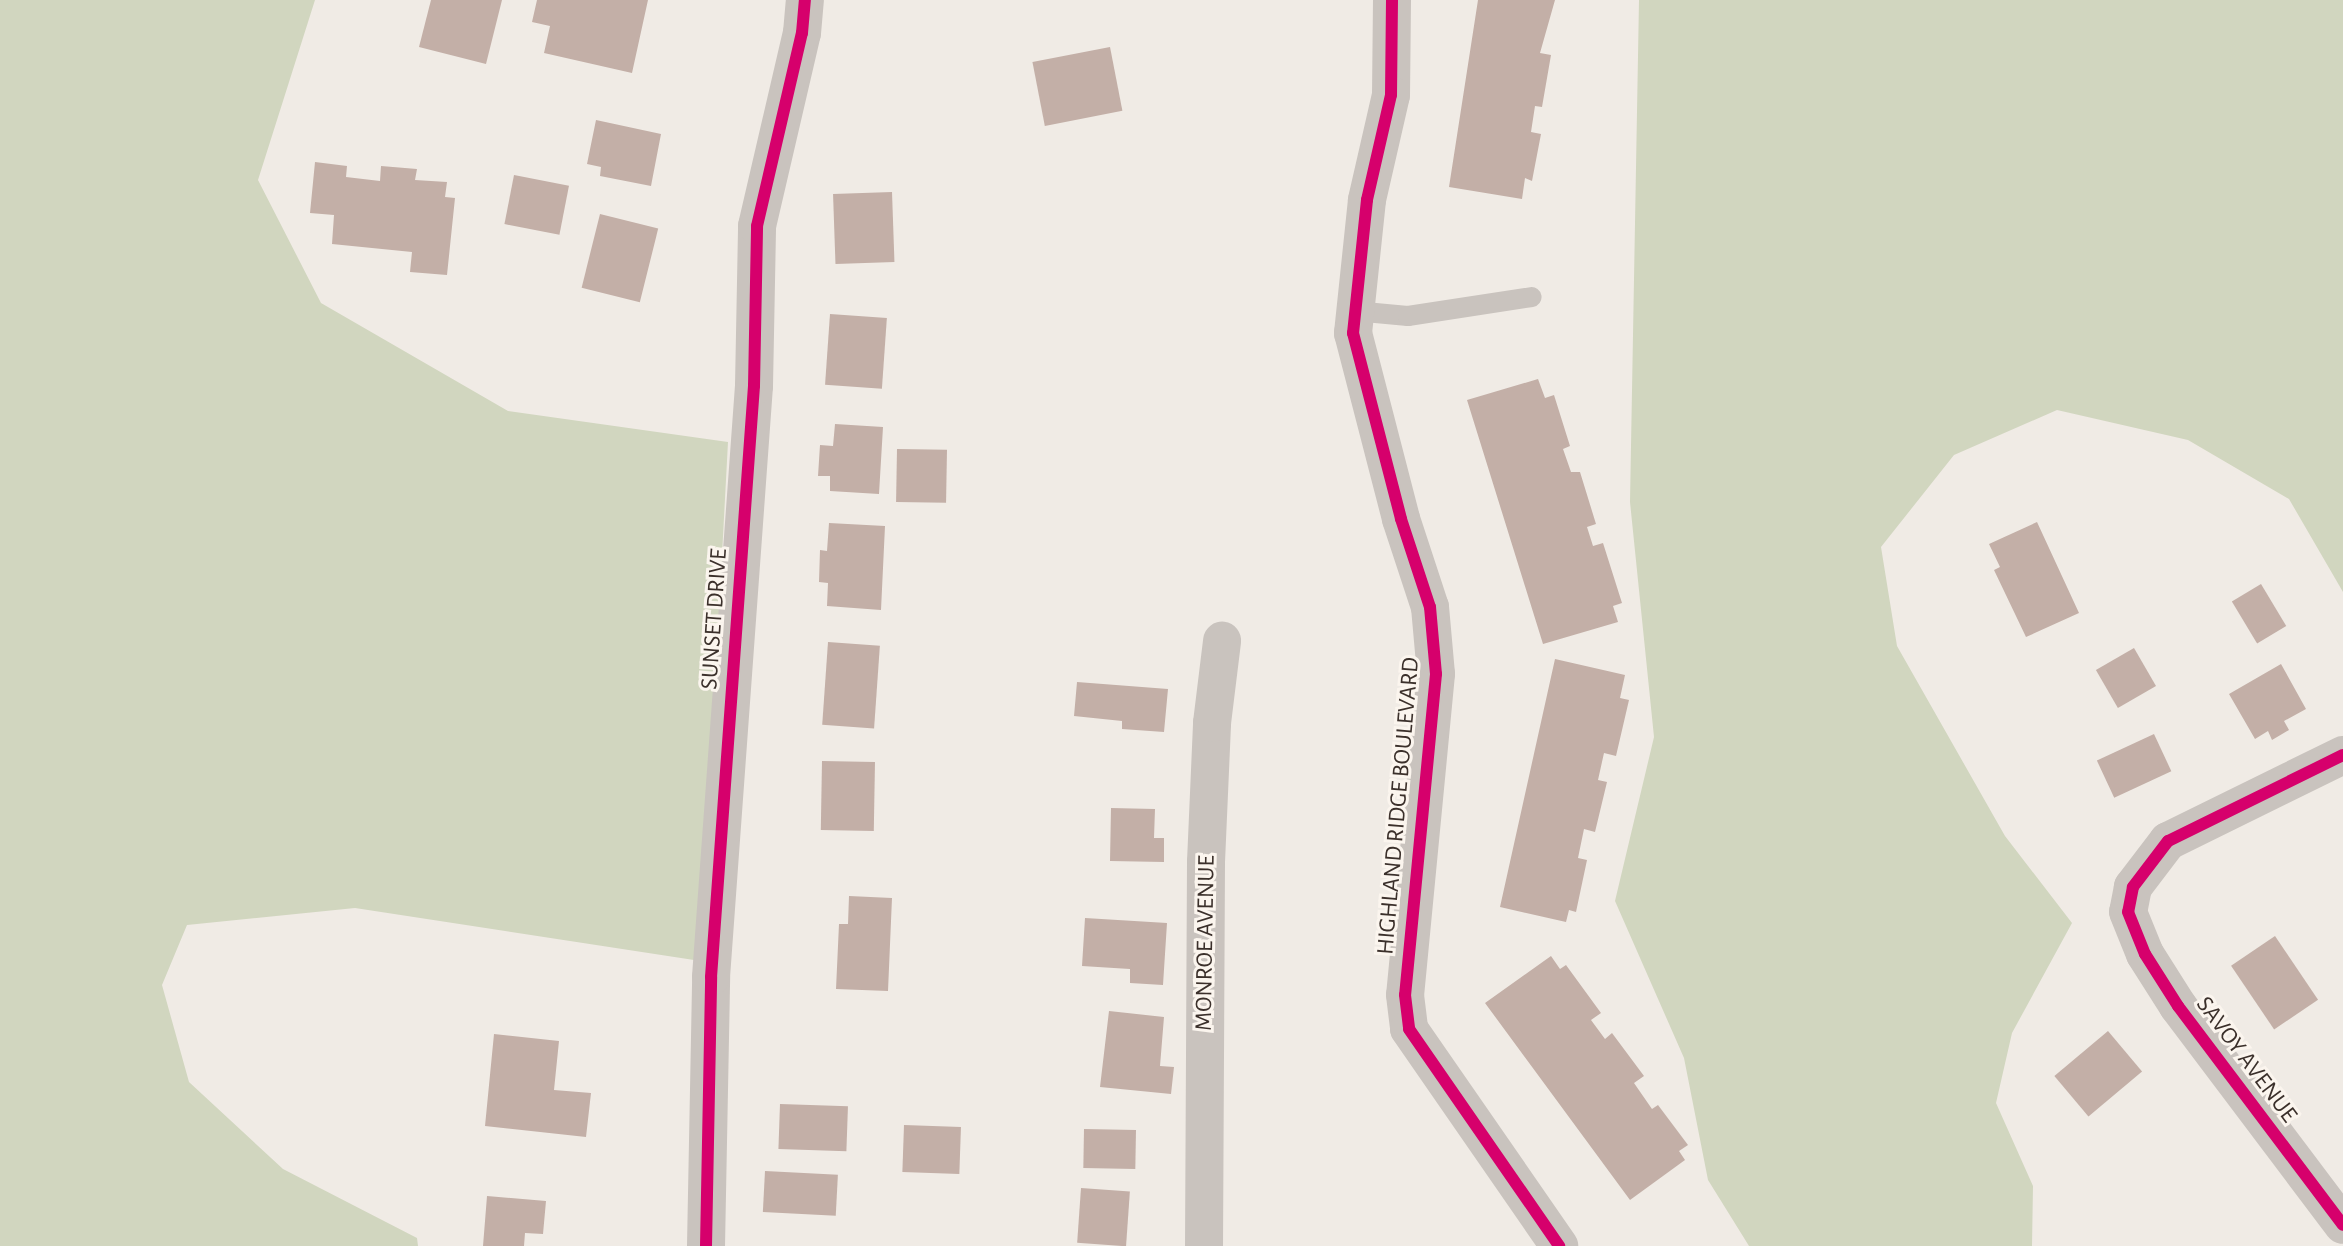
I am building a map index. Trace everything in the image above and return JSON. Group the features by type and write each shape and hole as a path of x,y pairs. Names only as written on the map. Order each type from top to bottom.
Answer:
{"street":[{"name":"SUNSET DRIVE","path":"706,1246 711,977 754,386 756,240 802,33 805,0"},
{"name":"HIGHLAND RIDGE BOULEVARD","path":"1392,0 1391,95 1367,200 1353,333 1430,607 1436,674 1405,995 1409,1029 1559,1246"},
{"name":"MONROE AVENUE","path":"1204,1246 1206,862 1212,723 1222,641"},
{"name":"SAVOY AVENUE","path":"2343,755 2168,841 2133,887 2128,912 2145,954 2178,1006 2343,1225"}],"lane":[{"path":"1354,311 1408,316 1532,297"}],"green space":[{"path":"0,0 315,0 258,180 321,303 508,411 728,442 709,800 694,960 355,908 187,925 162,985 189,1082 283,1169 417,1238 418,1246 0,1246"},
{"path":"1639,0 2343,0 2343,592 2289,499 2188,440 2057,410 1954,455 1881,547 1897,646 2005,836 2072,923 2012,1033 1996,1103 2033,1186 2032,1246 1749,1246 1708,1180 1684,1058 1615,901 1654,737 1630,502"}],"building":[{"path":"431,0 502,0 486,64 419,47"},
{"path":"537,0 648,0 632,73 544,53 550,26 532,22"},
{"path":"1478,0 1555,0 1540,53 1551,55 1542,107 1535,106 1531,132 1541,134 1532,181 1525,178 1522,199 1449,187"},
{"path":"1110,47 1122,111 1045,126 1032,62"},
{"path":"596,120 661,134 651,186 600,176 601,167 587,164"},
{"path":"315,162 347,166 346,177 380,181 381,166 417,169 415,180 447,182 445,197 455,198 447,275 410,272 412,252 332,244 334,215 310,213"},
{"path":"514,175 569,186 559,235 504,224"},
{"path":"892,192 894,262 835,264 833,194"},
{"path":"600,214 658,229 640,302 582,288"},
{"path":"830,314 887,318 882,389 825,385"},
{"path":"1538,379 1545,398 1554,395 1570,446 1563,449 1571,472 1580,472 1596,524 1587,527 1593,546 1603,543 1622,603 1613,606 1618,622 1543,644 1467,400"},
{"path":"835,424 883,427 879,494 830,491 830,476 818,476 820,445 833,446"},
{"path":"897,449 947,450 946,503 896,502"},
{"path":"2037,522 2079,613 2026,637 1994,570 2000,567 1989,544"},
{"path":"829,523 885,526 881,610 827,606 828,583 819,582 820,550 827,551"},
{"path":"2261,584 2286,626 2257,644 2232,602"},
{"path":"828,642 880,646 874,728 822,725"},
{"path":"2134,648 2156,686 2118,708 2096,670"},
{"path":"1555,659 1625,675 1620,698 1629,700 1616,756 1604,753 1598,780 1607,782 1595,832 1584,829 1578,858 1587,860 1576,912 1569,910 1566,922 1500,907"},
{"path":"2281,664 2306,709 2284,721 2289,730 2272,740 2268,731 2255,739 2229,694"},
{"path":"1077,682 1168,689 1164,732 1122,729 1122,721 1074,716"},
{"path":"2154,734 2171,771 2114,798 2097,761"},
{"path":"822,761 875,762 874,831 821,830"},
{"path":"1111,808 1155,809 1154,838 1164,838 1164,862 1110,861"},
{"path":"849,896 892,898 888,991 836,989 839,924 848,924"},
{"path":"1085,918 1167,923 1163,985 1130,983 1130,969 1082,966"},
{"path":"2275,936 2318,1000 2274,1029 2231,966"},
{"path":"1551,956 1560,969 1566,965 1601,1013 1591,1020 1605,1039 1612,1033 1644,1076 1634,1083 1652,1109 1658,1105 1688,1145 1679,1151 1685,1160 1630,1200 1485,1003"},
{"path":"1109,1011 1164,1017 1160,1066 1174,1067 1171,1094 1100,1087"},
{"path":"2108,1031 2142,1072 2088,1117 2054,1076"},
{"path":"494,1034 559,1041 554,1090 591,1093 586,1137 485,1126"},
{"path":"780,1104 848,1106 846,1151 778,1149"},
{"path":"904,1125 961,1127 959,1174 902,1172"},
{"path":"1084,1129 1136,1130 1135,1169 1083,1168"},
{"path":"765,1171 838,1175 836,1216 763,1212"},
{"path":"1081,1188 1130,1191 1126,1246 1077,1243"},
{"path":"487,1196 546,1201 543,1234 525,1233 524,1246 483,1246"}],"cycle path":[{"path":"706,1246 711,977 754,386 757,226 802,33 805,0"},
{"path":"1392,0 1391,95 1367,200 1353,333 1401,519 1430,607 1436,674 1405,995 1409,1029 1559,1246"},
{"path":"2343,755 2168,841 2133,887 2128,912 2145,954 2178,1006 2343,1225"}]}
